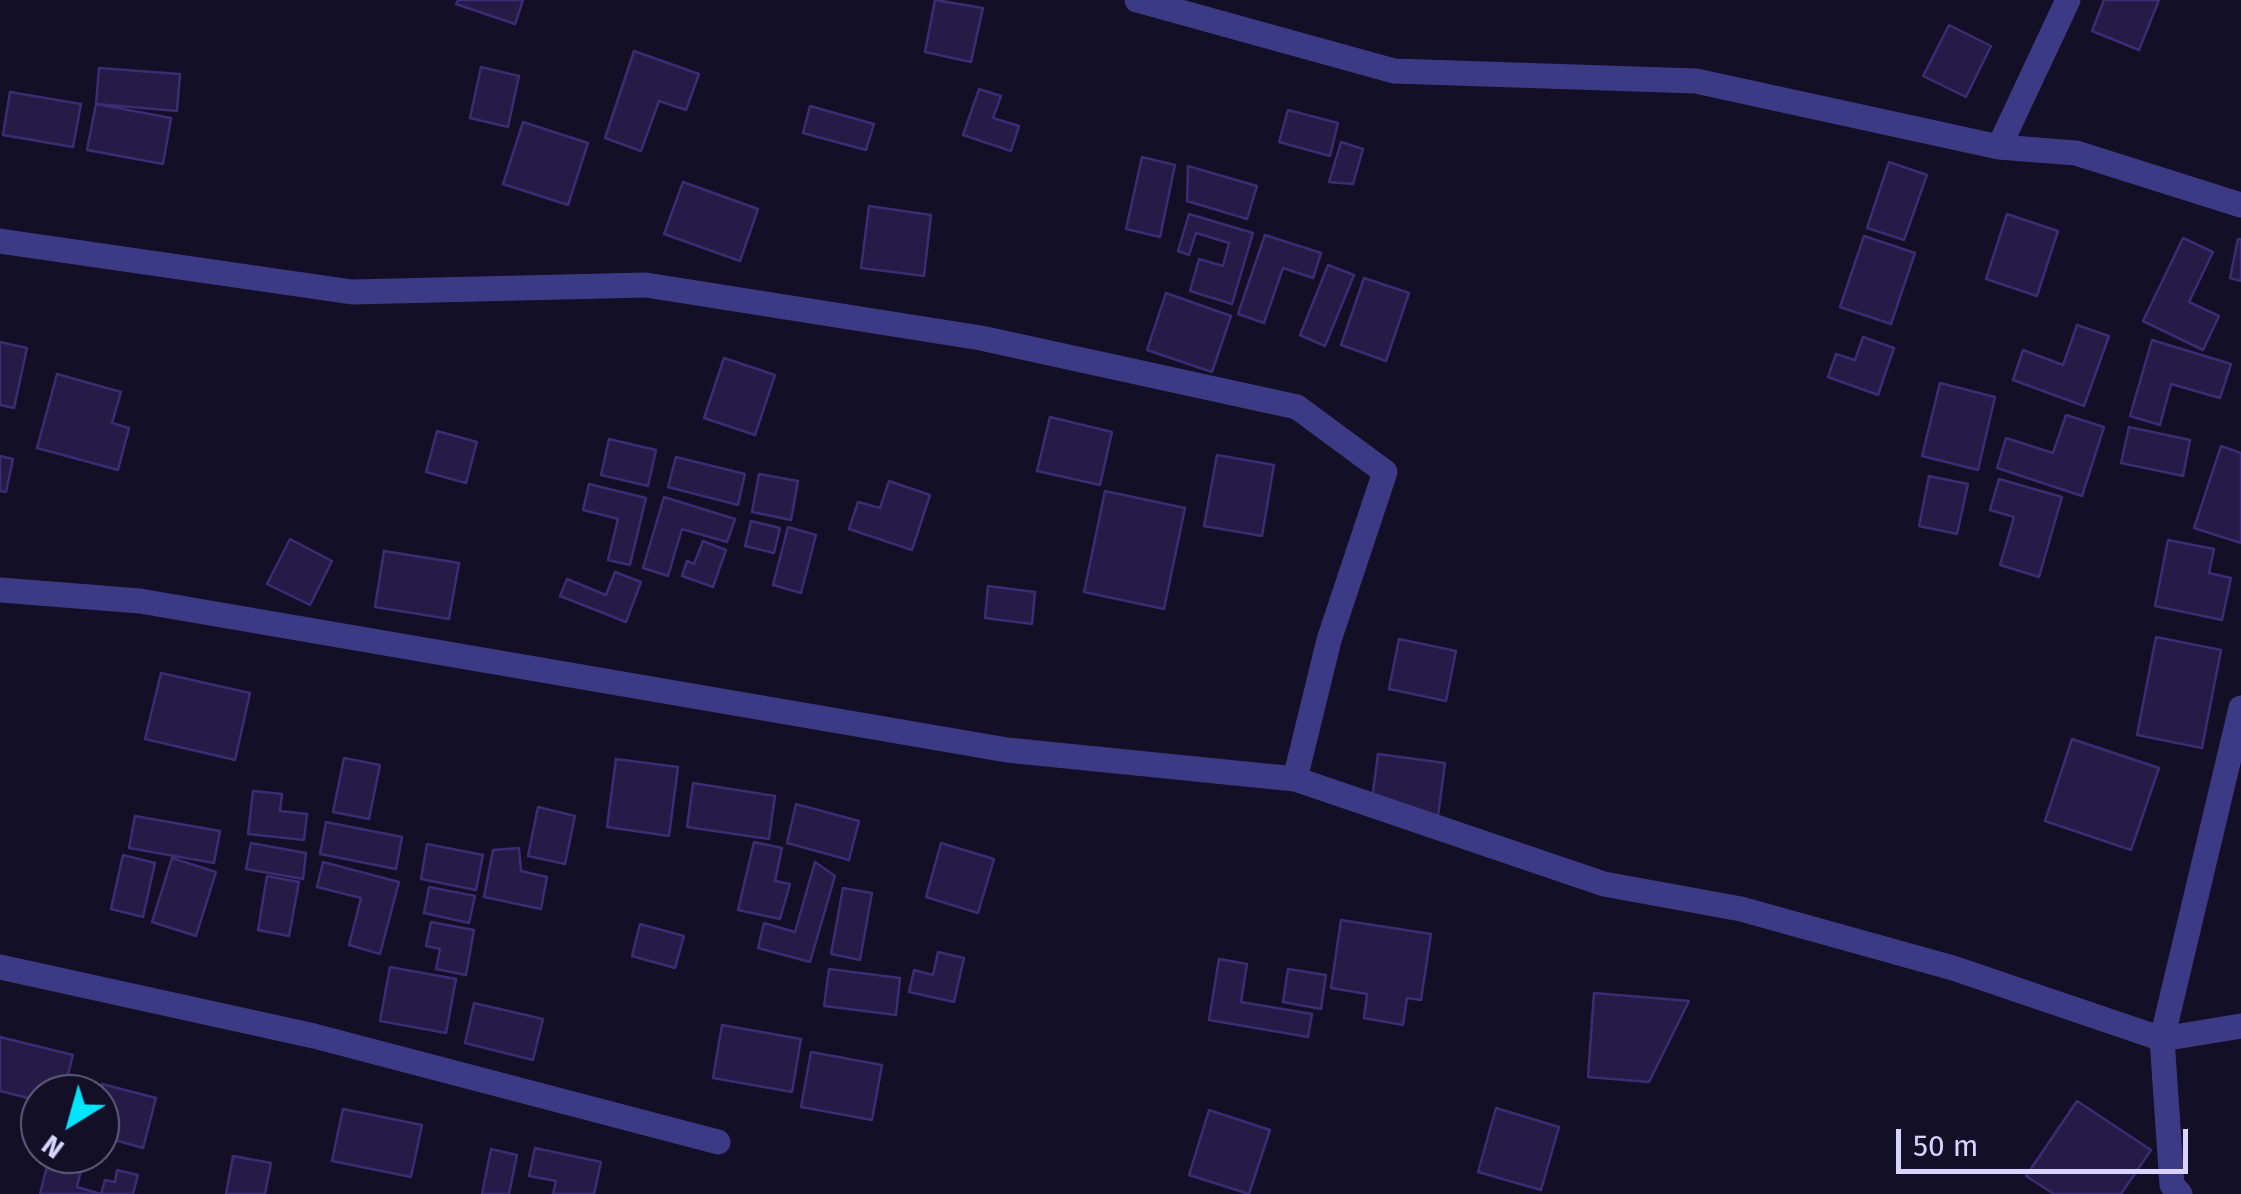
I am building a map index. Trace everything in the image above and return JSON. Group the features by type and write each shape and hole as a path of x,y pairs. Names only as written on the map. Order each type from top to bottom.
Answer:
{"street":[{"path":"1137,0 1394,71 1696,81 1999,147 2076,153 2241,205"},
{"path":"1999,147 2068,0"},
{"path":"0,242 352,292 646,285 981,338 1297,407 1386,472 1329,640 1295,779"},
{"path":"0,590 140,600 1007,750 1295,779 1604,884 1760,914 1953,968 2162,1038 2241,1026"},
{"path":"2180,1194 2172,1184 2162,1038 2241,708"},
{"path":"0,967 314,1036 718,1142"}],"building":[{"path":"458,0 523,0 515,24 456,4"},
{"path":"935,0 983,8 971,62 925,52"},
{"path":"2104,0 2159,0 2139,50 2092,31"},
{"path":"1949,25 1991,46 1966,97 1923,76"},
{"path":"634,51 699,74 686,110 659,101 641,151 605,138"},
{"path":"481,67 519,76 508,127 470,118"},
{"path":"99,68 180,74 177,111 96,104"},
{"path":"979,89 1001,96 993,118 1019,126 1011,151 963,135"},
{"path":"10,92 81,104 73,147 3,135"},
{"path":"96,104 171,118 163,164 87,150"},
{"path":"810,106 874,124 866,150 803,133"},
{"path":"1288,110 1338,123 1330,156 1279,142"},
{"path":"523,122 588,143 568,205 503,184"},
{"path":"1341,142 1363,149 1353,184 1329,182"},
{"path":"1142,157 1175,165 1160,237 1126,229"},
{"path":"1889,162 1927,175 1904,240 1867,228"},
{"path":"1188,166 1257,186 1247,219 1187,201"},
{"path":"683,182 758,209 740,261 664,234"},
{"path":"869,206 931,215 924,276 861,268"},
{"path":"1189,214 1253,233 1232,304 1190,291 1199,259 1223,266 1229,243 1196,233 1189,255 1178,251"},
{"path":"2007,214 2058,231 2037,296 1986,279"},
{"path":"1265,235 1321,253 1313,278 1283,268 1264,323 1238,314"},
{"path":"1864,236 1915,253 1891,324 1840,307"},
{"path":"2183,238 2213,252 2189,302 2219,316 2203,350 2143,321"},
{"path":"2241,239 2241,281 2230,278"},
{"path":"1328,265 1354,275 1325,346 1300,335"},
{"path":"1364,278 1409,293 1386,361 1341,345"},
{"path":"1166,293 1231,316 1212,372 1147,350"},
{"path":"2077,325 2109,336 2084,406 2013,380 2023,350 2063,365"},
{"path":"1863,337 1894,348 1878,395 1828,377 1836,354 1855,360"},
{"path":"2152,340 2231,364 2220,398 2171,384 2160,425 2130,416"},
{"path":"0,342 27,348 14,408 0,405"},
{"path":"724,358 775,375 755,435 704,418"},
{"path":"57,374 121,392 112,423 129,428 118,470 37,448"},
{"path":"1940,383 1995,397 1978,470 1922,456"},
{"path":"2066,415 2104,427 2082,496 1997,468 2006,438 2053,453"},
{"path":"1050,417 1112,432 1100,485 1037,471"},
{"path":"2129,427 2190,440 2183,476 2121,463"},
{"path":"437,431 477,442 466,483 426,472"},
{"path":"609,439 656,450 648,486 601,475"},
{"path":"2221,446 2241,453 2241,543 2194,528"},
{"path":"1217,455 1274,465 1262,536 1204,526"},
{"path":"0,456 13,459 6,492 0,491"},
{"path":"676,457 745,474 738,505 668,487"},
{"path":"759,474 798,481 791,520 752,512"},
{"path":"1929,476 1968,484 1957,534 1919,526"},
{"path":"1999,479 2062,497 2039,577 2000,565 2014,517 1990,510"},
{"path":"889,481 930,495 912,550 849,529 858,502 880,508"},
{"path":"589,484 646,498 630,565 608,560 618,519 583,510"},
{"path":"1105,491 1185,508 1164,609 1084,592"},
{"path":"664,497 735,519 727,542 682,529 668,576 643,568"},
{"path":"751,521 780,528 774,553 745,546"},
{"path":"788,527 816,535 801,593 773,585"},
{"path":"290,539 332,561 310,605 267,584"},
{"path":"2168,540 2214,549 2209,573 2231,578 2222,620 2155,606"},
{"path":"703,541 726,550 713,587 682,576 687,561 694,564"},
{"path":"384,551 459,563 449,619 375,607"},
{"path":"615,572 641,582 626,622 560,596 567,579 606,595"},
{"path":"988,586 1035,592 1032,624 985,618"},
{"path":"2156,637 2221,650 2202,748 2137,735"},
{"path":"1399,639 1456,651 1446,701 1389,689"},
{"path":"161,673 250,693 235,760 145,739"},
{"path":"2072,739 2159,768 2131,850 2045,821"},
{"path":"1378,754 1445,763 1438,816 1371,807"},
{"path":"344,758 380,765 369,819 333,812"},
{"path":"616,759 678,767 669,836 607,827"},
{"path":"693,783 775,796 769,839 687,827"},
{"path":"253,791 282,794 280,811 307,814 304,840 248,834"},
{"path":"796,804 859,821 849,860 787,843"},
{"path":"538,807 575,816 565,864 528,856"},
{"path":"135,816 220,831 214,863 129,848"},
{"path":"326,822 402,837 396,869 320,854"},
{"path":"754,842 782,848 775,881 790,884 780,919 738,910"},
{"path":"251,843 306,853 303,879 246,869"},
{"path":"941,843 994,859 978,913 926,897"},
{"path":"427,844 483,855 476,890 421,879"},
{"path":"519,848 521,871 547,877 541,909 484,897 493,850"},
{"path":"123,855 155,863 143,917 111,909"},
{"path":"172,858 216,872 196,936 152,922"},
{"path":"323,862 399,882 380,954 349,945 361,898 317,887"},
{"path":"815,862 835,876 810,962 758,948 764,923 795,932"},
{"path":"267,876 299,882 289,936 258,930"},
{"path":"429,887 475,896 469,923 424,913"},
{"path":"843,888 872,893 860,960 831,954"},
{"path":"1341,920 1431,934 1421,1000 1407,998 1403,1025 1364,1018 1367,994 1331,988"},
{"path":"431,922 474,930 466,975 436,969 440,949 426,946"},
{"path":"640,924 684,936 675,968 632,956"},
{"path":"938,952 964,958 954,1002 909,992 914,970 933,975"},
{"path":"1219,959 1247,964 1241,1002 1312,1014 1308,1037 1209,1020"},
{"path":"390,967 456,979 446,1033 380,1021"},
{"path":"829,969 900,978 896,1015 824,1006"},
{"path":"1288,969 1326,975 1321,1009 1283,1002"},
{"path":"1594,993 1689,1001 1649,1082 1588,1077"},
{"path":"474,1003 543,1019 533,1060 465,1043"},
{"path":"722,1025 801,1039 792,1092 713,1078"},
{"path":"0,1037 73,1055 68,1074 20,1074 20,1096 0,1091"},
{"path":"811,1052 882,1065 872,1120 801,1107"},
{"path":"120,1089 156,1098 143,1148 120,1142"},
{"path":"2077,1101 2151,1150 2121,1194 2054,1194 2026,1176"},
{"path":"1496,1108 1559,1127 1541,1190 1478,1172"},
{"path":"343,1109 422,1125 411,1177 332,1161"},
{"path":"1209,1110 1270,1130 1249,1194 1189,1175"},
{"path":"535,1148 601,1162 594,1194 553,1194 556,1181 529,1176"},
{"path":"491,1149 517,1155 509,1194 482,1194"},
{"path":"233,1156 271,1163 265,1194 226,1194"},
{"path":"120,1171 138,1175 133,1194 101,1194 105,1180 115,1182"},
{"path":"45,1174 80,1174 77,1187 101,1194 40,1194"}]}
